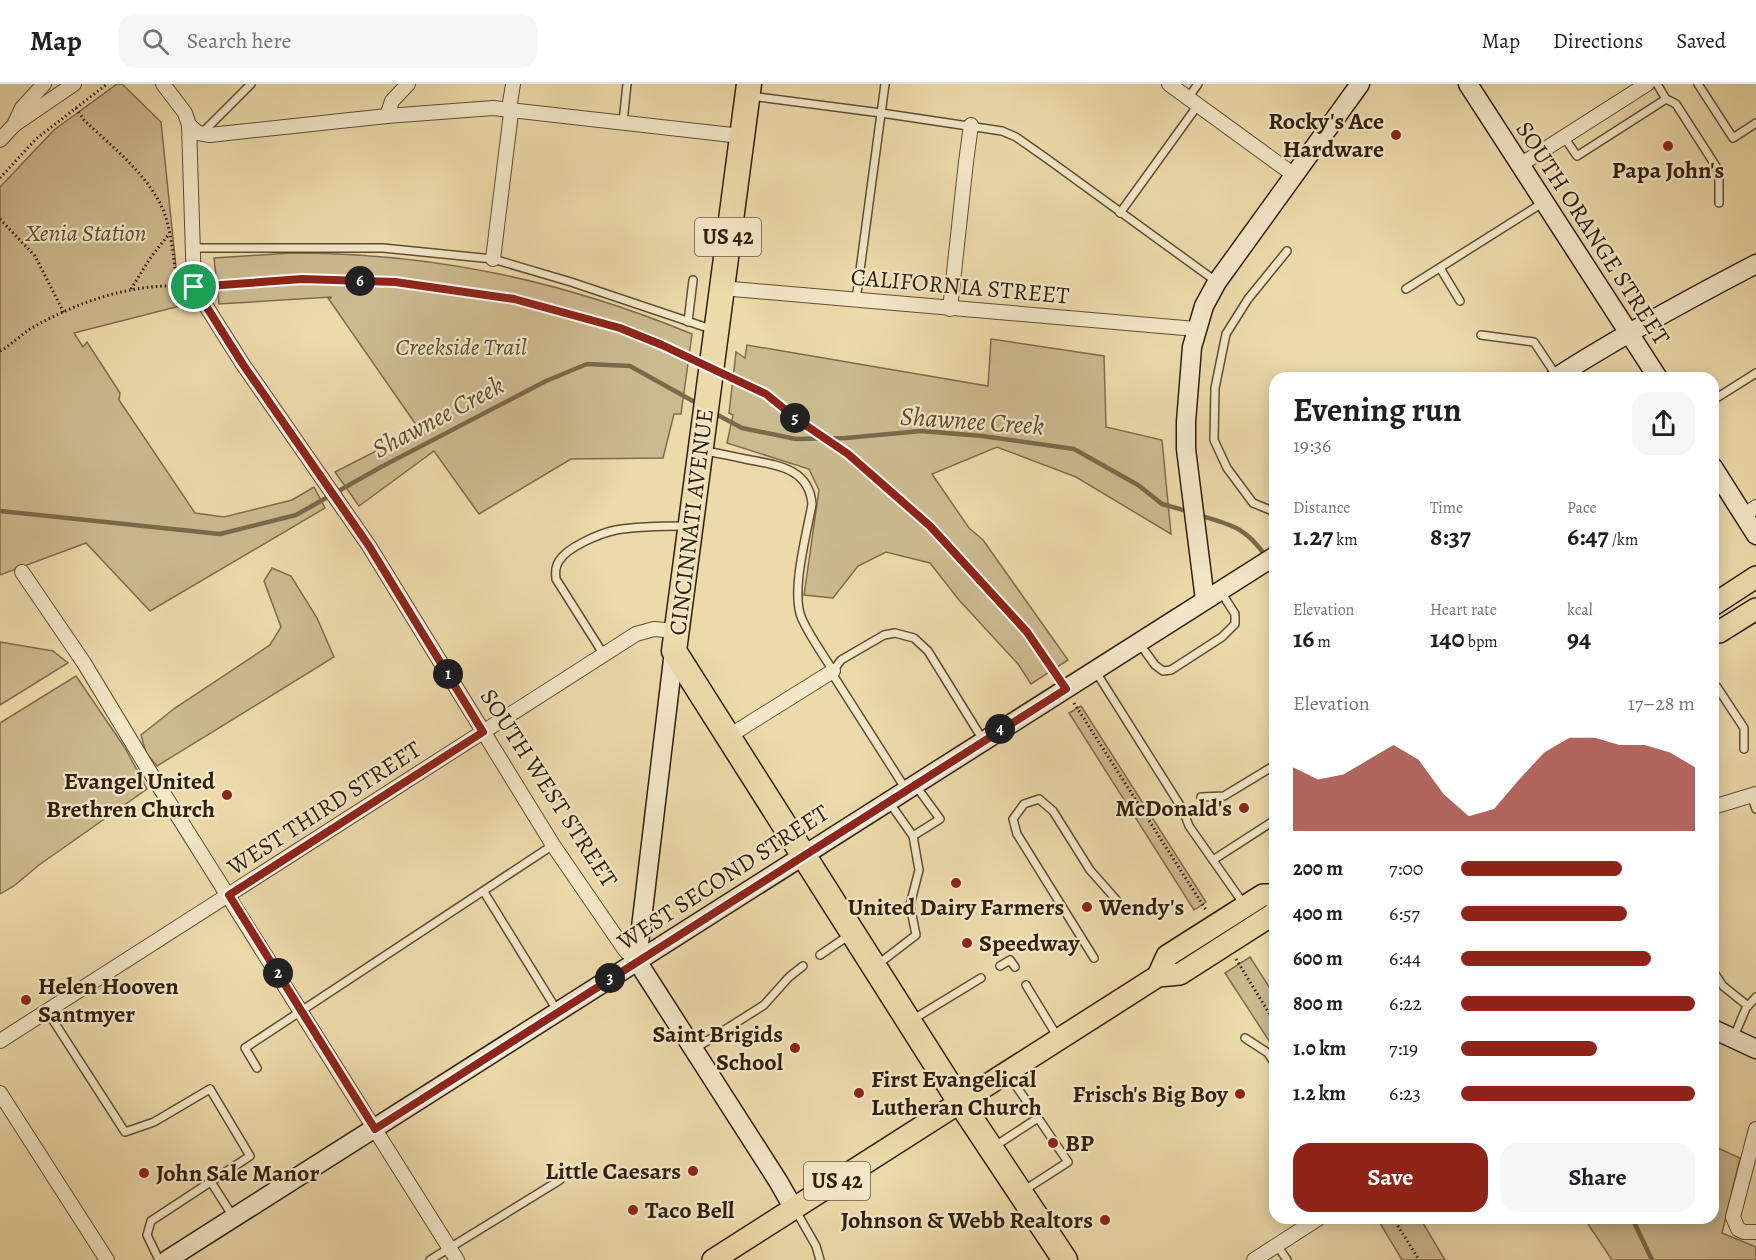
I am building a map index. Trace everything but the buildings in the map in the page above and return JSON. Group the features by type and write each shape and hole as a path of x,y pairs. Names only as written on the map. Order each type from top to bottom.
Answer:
{"highway":[{"name":"CINCINNATI AVENUE","path":"675,641 748,90"},
{"path":"675,641 729,736 960,1102 1065,1260"}],"main road":[{"path":"1719,601 1756,577"},
{"path":"1719,632 1756,609"},
{"path":"1158,976 1167,956 1263,895 1269,895"},
{"path":"960,1102 1158,976 1180,974 1269,917"},
{"name":"US 42","path":"713,1260 960,1102"}],"street":[{"path":"14,125 22,108 44,84"},
{"path":"0,140 14,125 74,84"},
{"path":"163,84 195,129 210,135 387,116 493,108 741,136"},
{"path":"387,116 392,101 408,84"},
{"path":"493,260 513,84"},
{"path":"1169,84 1294,175"},
{"path":"1213,595 1197,534 1186,449 1189,375 1196,329 1204,306 1217,282 1360,84"},
{"name":"SOUTH ORANGE STREET","path":"1468,84 1654,372"},
{"path":"1520,165 1647,84"},
{"path":"950,309 972,125"},
{"name":"SOUTH WEST STREET","path":"195,129 191,248 194,287 242,363 342,505 553,845 625,950 636,961 794,1209"},
{"path":"1564,372 1629,332 1756,264"},
{"name":"CALIFORNIA STREET","path":"721,288 1196,329"},
{"path":"1719,474 1750,511 1756,535"},
{"name":"WEST SECOND STREET","path":"167,1260 1269,560"},
{"path":"22,572 84,663 453,1254"},
{"name":"WEST THIRD STREET","path":"0,1041 644,631 659,629 675,641"},
{"name":"CINCINNATI AVENUE","path":"636,961 675,641"},
{"path":"729,736 833,670"},
{"path":"1719,805 1754,795"},
{"path":"1722,1035 1756,1049"},
{"path":"0,1093 107,1260"},
{"path":"1756,1129 1733,1217 1738,1229 1744,1232 1756,1232"},
{"path":"1254,1260 1310,1224"}],"lane":[{"path":"195,129 251,84"},
{"path":"623,122 627,84"},
{"path":"856,300 885,84"},
{"path":"1120,213 1193,102 1198,84"},
{"path":"1657,84 1666,99 1676,104 1719,171 1719,203"},
{"path":"1698,84 1734,138 1756,123"},
{"path":"748,90 1002,131 1016,137 1217,282"},
{"path":"1564,137 1577,156 1666,99"},
{"path":"1406,289 1544,202"},
{"path":"191,248 383,248 493,260 571,282 716,331"},
{"path":"1269,510 1253,503 1227,468 1214,440 1215,388 1226,334 1248,299 1287,251"},
{"path":"1440,268 1460,301"},
{"path":"688,322 693,280"},
{"path":"1481,335 1534,342 1553,372"},
{"path":"1719,396 1756,373"},
{"path":"701,447 771,463 788,469 807,484 812,504 797,588 798,607 802,619 833,670 833,675 910,786 940,819 913,836"},
{"path":"604,655 556,579 555,569 558,562 562,556 581,544 616,530 690,526"},
{"path":"1138,643 1155,665 1163,671 1171,670 1222,638 1235,624 1235,614 1213,595"},
{"path":"833,670 841,660 884,635 895,633 914,638 928,651 983,740"},
{"path":"1095,670 1183,810 1189,825 1245,906"},
{"path":"1719,690 1743,728 1744,749"},
{"path":"1202,797 1224,796 1269,769"},
{"path":"1754,795 1756,809"},
{"path":"1094,958 1017,834 1013,819 1024,804 1039,799 1053,811 1090,870 1120,904"},
{"path":"875,967 916,935 910,904 919,870 913,836 888,801"},
{"path":"1214,860 1269,826"},
{"path":"258,1068 245,1048 553,845"},
{"path":"484,892 558,1012"},
{"path":"820,955 854,932"},
{"path":"1000,966 1010,960 1015,967"},
{"path":"694,1050 764,1005 789,977 803,966"},
{"path":"910,1022 981,978"},
{"path":"1719,980 1748,1006"},
{"path":"1026,985 1059,1038"},
{"path":"1722,1035 1756,997"},
{"path":"47,1011 125,1132 154,1122 210,1089 250,1156 151,1221 147,1235 159,1260"},
{"path":"1245,1038 1269,1055"},
{"path":"1006,1072 1068,1162 1021,1192"},
{"path":"992,1149 1038,1118"},
{"path":"430,1260 453,1254 560,1180"},
{"path":"211,1182 234,1218"},
{"path":"794,1209 816,1246 820,1260"},
{"path":"1277,1245 1287,1260"}],"path":[{"path":"0,178 36,139 107,84"},
{"path":"76,108 84,120 146,181 164,212 177,286"},
{"path":"0,219 35,256 64,313"},
{"path":"130,290 168,234"},
{"path":"0,351 30,330 93,299 130,290 302,279 395,282 514,299 620,328 710,379 766,394 798,420 848,454 930,526 1027,632 1066,689 1215,926"},
{"path":"1227,944 1269,1013"},
{"path":"1397,1224 1419,1260"}],"green space":[{"name":"Xenia Station","path":"117,84 122,84 161,122 180,306 74,333 83,347 87,342 120,393 119,400 195,513 224,517 292,500 314,487 325,508 150,611 86,543 0,575 0,187 54,130"},
{"name":"Creekside Trail","path":"291,253 395,258 496,273 594,299 692,334 681,414 674,414 663,458 571,459 479,514 434,451 359,506 335,472 419,429 328,298 331,297 219,304 214,258"},
{"path":"991,339 1104,356 1106,427 1162,440 1171,534 1076,477 997,447 932,474 969,528 983,540 1068,660 1031,684 1018,664 959,600 930,563 886,552 858,566 833,598 804,595 819,490 809,469 727,443 733,415 729,413 736,352 745,358 747,345 988,386"},
{"path":"272,568 291,576 317,618 334,657 157,766 146,753 141,735 175,708 270,645 281,627 264,581"},
{"path":"0,642 53,651 68,663 0,705"},
{"path":"76,676 125,748 147,789 0,894 0,723"},
{"path":"1081,706 1206,902 1194,910 1069,713"},
{"path":"1250,957 1269,987 1269,1041 1225,973"},
{"path":"1719,1149 1740,1158 1722,1233 1756,1247 1756,1260 1612,1260 1588,1224 1719,1224"},
{"path":"1381,1224 1424,1224 1445,1260 1402,1260"}],"waterway":[{"name":"Shawnee Creek","path":"0,511 220,534 296,515 381,467 546,381 587,364 630,366 700,405"},
{"name":"Shawnee Creek","path":"712,412 742,428 796,439 846,438 921,431 982,436 1074,449 1138,485 1162,504 1190,512"},
{"name":"Shawnee Creek","path":"1198,515 1245,533 1267,558"},
{"name":"Shawnee Creek","path":"1635,1224 1652,1260"}],"place":[{"name":"Rocky's Ace Hardware","path":"1396,135"},
{"name":"Papa John's","path":"1668,146"},
{"name":"Evangel United Brethren Church","path":"227,795"},
{"name":"McDonald's","path":"1244,808"},
{"name":"United Dairy Farmers","path":"956,883"},
{"name":"Wendy's","path":"1087,907"},
{"name":"Speedway","path":"967,943"},
{"name":"Helen Hooven Santmyer","path":"26,1000"},
{"name":"Saint Brigids School","path":"795,1048"},
{"name":"First Evangelical Lutheran Church","path":"859,1093"},
{"name":"Frisch's Big Boy","path":"1240,1094"},
{"name":"BP","path":"1053,1143"},
{"name":"Little Caesars","path":"693,1171"},
{"name":"John Sale Manor","path":"144,1173"},
{"name":"Taco Bell","path":"633,1210"},
{"name":"Johnson & Webb Realtors","path":"1105,1220"}],"route":[{"path":"302,279 395,282 514,299 620,328 662,345 766,394 798,420 848,454 930,526 1027,632 1066,689 375,1129 229,895 483,732 369,546 242,363 194,287 302,279"}]}
